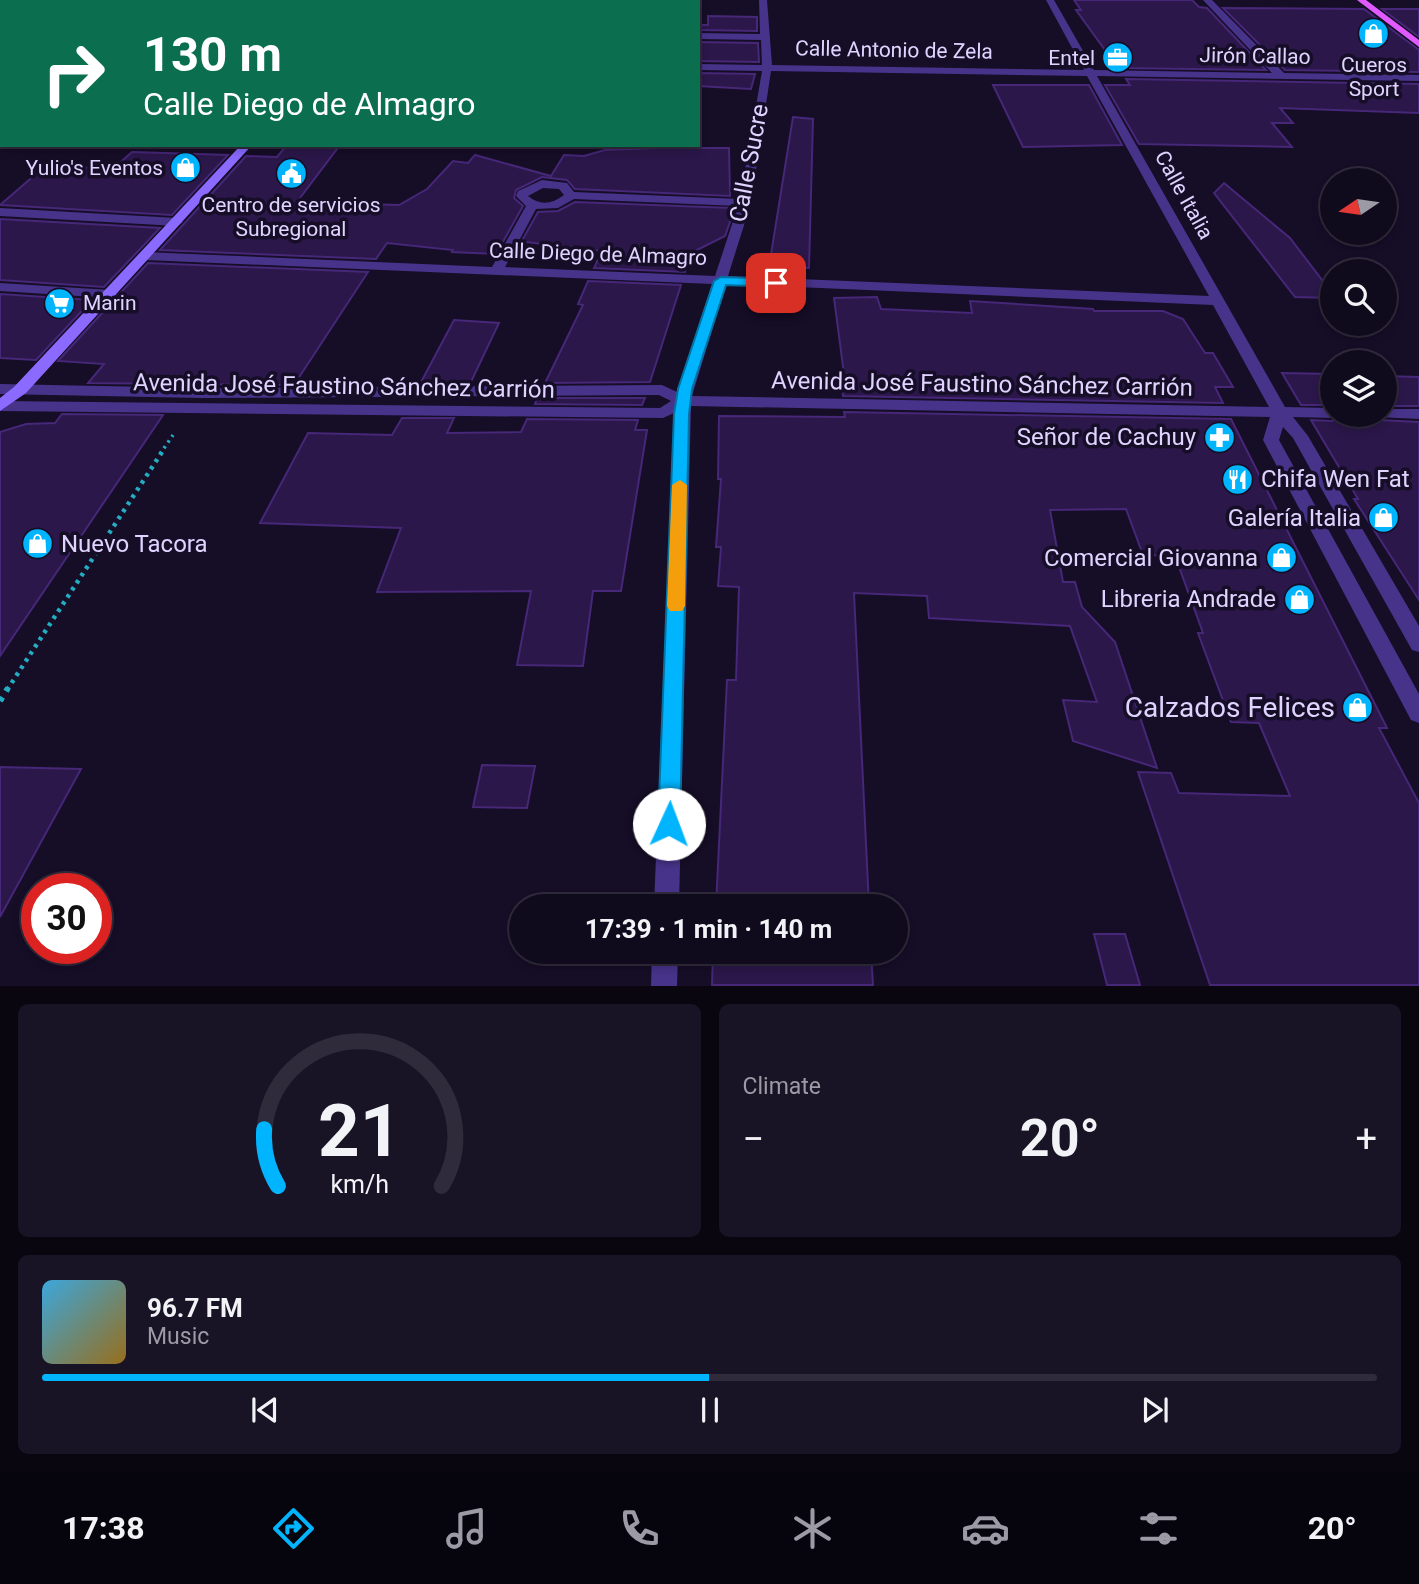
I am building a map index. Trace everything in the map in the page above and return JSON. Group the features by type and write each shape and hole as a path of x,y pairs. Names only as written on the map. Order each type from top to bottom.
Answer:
{"main road":[{"path":"1361,0 1419,44"},
{"path":"0,406 20,390 245,147"}],"street":[{"name":"Calle Sucre","path":"666,894 683,401 745,203 767,68 763,0"},
{"name":"Calle Italia","path":"1050,0 1280,412 1300,436 1419,644"},
{"path":"1207,0 1280,75"},
{"path":"700,36 765,37"},
{"name":"Calle Antonio de Zela","path":"700,67 1090,72"},
{"name":"Jirón Callao","path":"1090,72 1419,78"},
{"path":"571,195 563,186 542,184 532,187 522,196 533,205 561,203 571,195 745,203"},
{"path":"496,271 533,205"},
{"path":"0,212 177,222"},
{"name":"Calle Diego de Almagro","path":"145,256 1218,301"},
{"path":"0,287 110,294"},
{"name":"Avenida José Faustino Sánchez Carrión","path":"0,389 202,393 662,390 683,401 1320,413"},
{"name":"Avenida José Faustino Sánchez Carrión","path":"0,406 663,413 683,401"},
{"path":"1280,412 1271,440 1419,714"},
{"path":"1397,414 1419,414"},
{"path":"664,985 665,964"}],"path":[{"path":"0,701 191,407"}],"building":[{"path":"1074,0 1192,0 1199,7 1207,8 1266,70 1118,68 1076,10 1081,10"},
{"path":"1223,8 1364,9 1419,50 1419,72 1285,70"},
{"path":"1382,9 1419,9 1419,37"},
{"path":"708,16 757,17 757,31 700,30 700,25 708,25"},
{"path":"700,42 758,43 759,62 700,61"},
{"path":"700,73 755,74 751,89 700,86"},
{"path":"1126,79 1419,84 1419,113 1280,108 1293,123 1272,123 1292,147 1139,144 1105,85 1130,85"},
{"path":"993,85 1089,85 1122,145 1023,147"},
{"path":"793,117 813,119 809,268 769,267"},
{"path":"285,147 338,147 297,202 399,205 427,189 453,161 468,163 475,155 551,176 564,155 584,156 605,150 729,148 730,196 575,189 567,180 542,177 516,190 514,198 523,206 496,254 452,252 453,250 387,243 376,259 160,250 246,156 277,157"},
{"path":"132,152 228,155 172,215 0,205 44,167 114,168"},
{"path":"1224,183 1290,238 1320,277 1320,298 1295,297 1214,193"},
{"path":"575,202 731,208 731,219 725,236 691,253 685,272 594,268 602,251 526,242 520,256 514,255 538,212 558,211"},
{"path":"0,219 160,228 104,287 0,280"},
{"path":"148,263 368,272 294,385 88,383 104,364 58,361"},
{"path":"588,281 681,285 650,382 545,383 583,305 578,304"},
{"path":"0,294 92,300 36,360 0,358"},
{"path":"877,297 881,309 972,313 970,301 1094,311 1163,311 1183,319 1205,353 1213,353 1233,387 1215,387 1223,403 843,396 840,374 844,374 834,298"},
{"path":"454,320 499,323 470,384 420,384"},
{"path":"1282,373 1320,374 1320,405 1301,405"},
{"path":"1397,376 1419,377 1419,406 1397,406"},
{"path":"537,398 645,398 642,405 535,404"},
{"path":"844,412 1231,419 1387,728 1379,728 1419,803 1419,985 1210,985 1138,772 1171,773 1179,793 1290,796 1259,723 1231,722 1198,633 1203,633 1175,556 1143,555 1126,509 1050,510 1063,582 1075,582 1082,607 1115,642 1157,768 1073,741 1063,700 1097,702 1070,626 929,618 927,596 854,593 868,894 717,894 727,680 736,680 739,587 718,586 721,547 716,547 721,479 718,479 719,416 845,417"},
{"name":"Nuevo Tacora","path":"62,414 163,415 0,656 0,432 26,424 55,423"},
{"path":"402,418 454,418 447,433 521,432 527,419 638,420 635,430 647,430 621,591 593,591 583,666 517,665 531,591 377,592 401,528 260,523 308,433 392,435"},
{"path":"1311,420 1320,420 1320,427 1397,427 1397,421 1419,422 1419,600 1354,499 1358,499"},
{"path":"482,765 535,766 527,808 473,807"},
{"path":"0,767 81,769 24,873 21,873 21,879 0,917"},
{"path":"1094,934 1125,934 1140,985 1107,985"},
{"path":"713,964 872,964 873,985 712,985"}],"slow traffic":[{"path":"676,606 680,485"}],"place":[{"name":"Cueros Sport","path":"1374,33"},
{"name":"Entel","path":"1118,58"},
{"name":"Yulio's Eventos","path":"186,168"},
{"name":"Centro de servicios Subregional","path":"291,173"},
{"name":"Marin","path":"60,303"},
{"name":"Señor de Cachuy","path":"1219,437"},
{"name":"Chifa Wen Fat","path":"1238,479"},
{"name":"Galería Italia","path":"1384,518"},
{"name":"Nuevo Tacora","path":"38,544"},
{"name":"Comercial Giovanna","path":"1281,558"},
{"name":"Libreria Andrade","path":"1299,599"},
{"name":"Calzados Felices","path":"1358,707"}],"route":[{"path":"669,824 685,389 721,281 776,283"}]}
